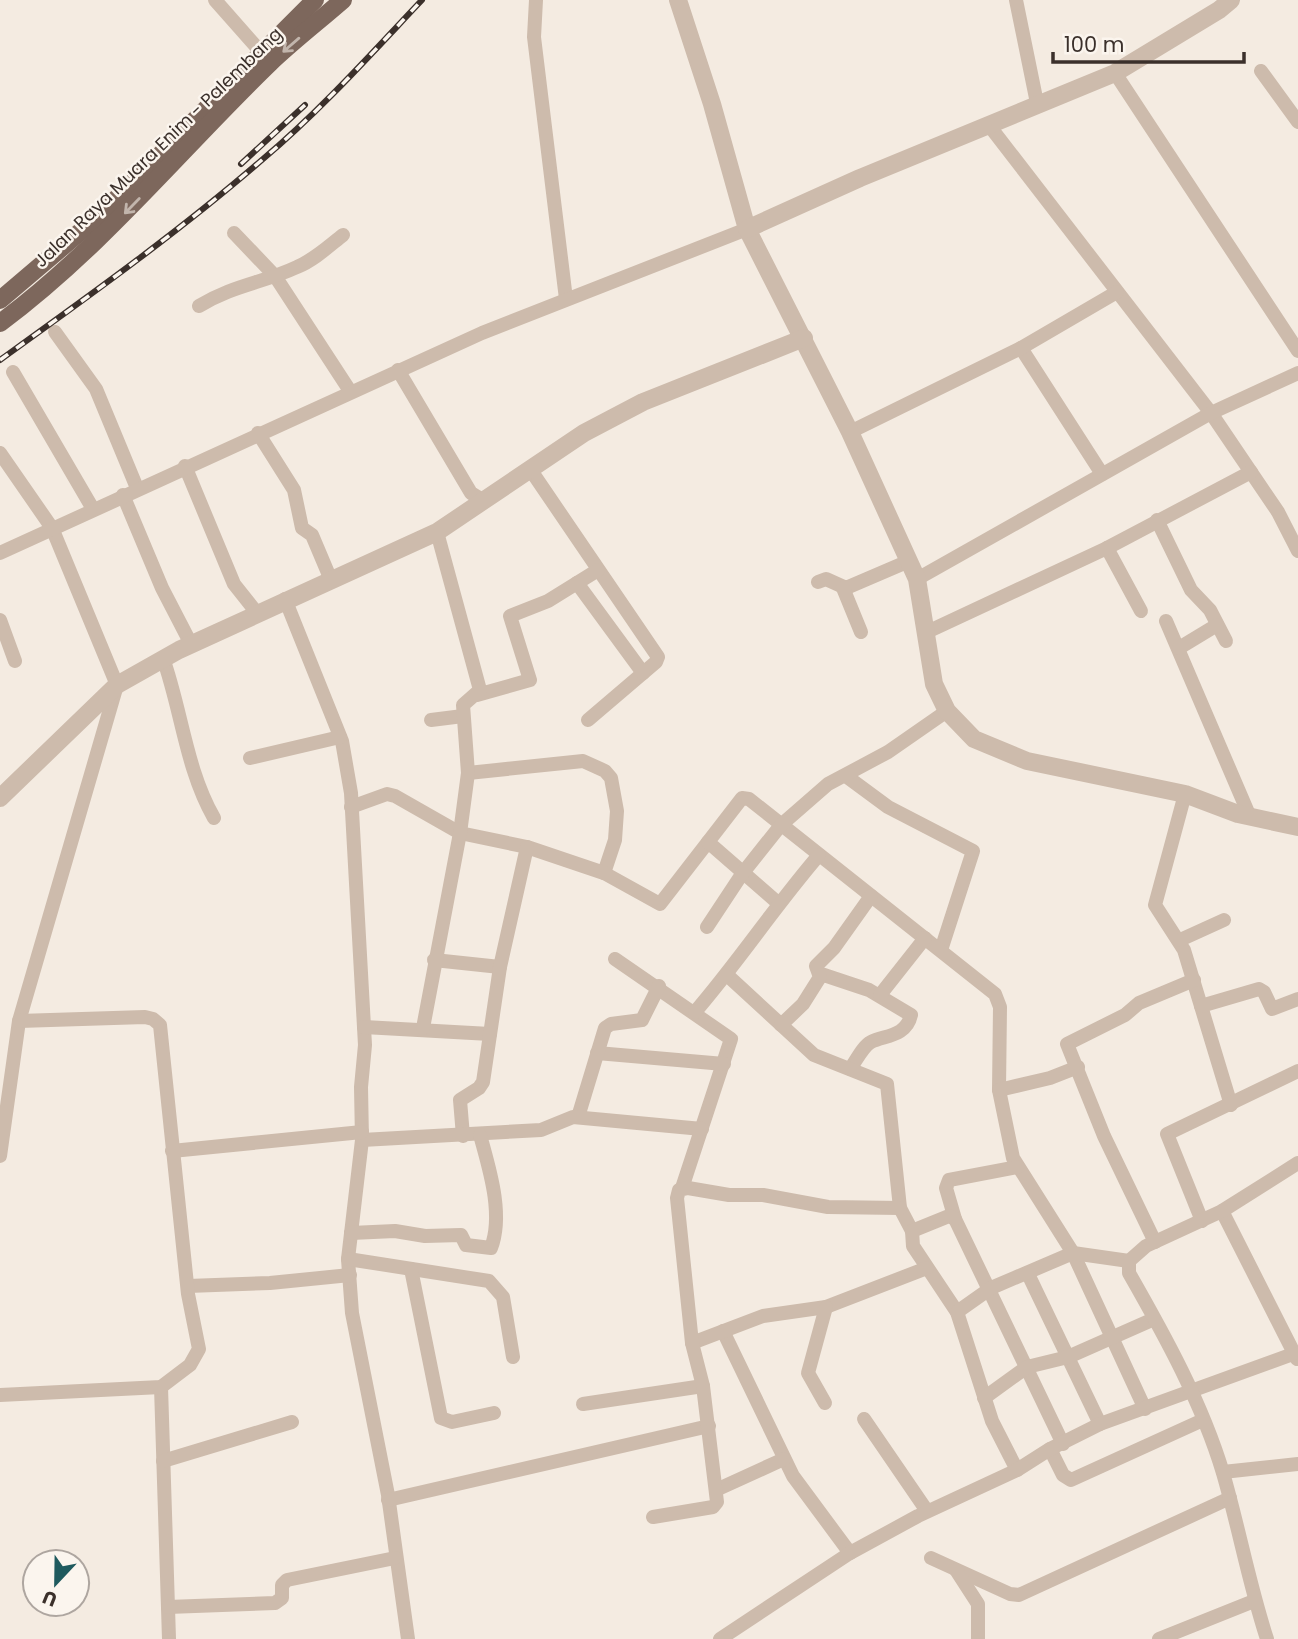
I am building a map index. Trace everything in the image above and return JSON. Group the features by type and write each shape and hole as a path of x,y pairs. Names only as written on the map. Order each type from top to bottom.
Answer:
{"main road":[{"name":"Jalan Raya Muara Enim - Palembang","path":"0,323 33,298 110,228 315,0"},
{"name":"Jalan Raya Muara Enim - Palembang","path":"0,300 100,215 266,57 343,0"},
{"path":"21,282 33,298"}],"street":[{"path":"215,0 266,57"},
{"path":"536,0 534,37 566,299"},
{"path":"678,0 720,129 747,229 850,432 917,579 934,684 947,711 974,739 1027,761 1185,794 1250,817 1298,827"},
{"path":"1016,0 1037,103"},
{"path":"0,553 398,370 566,299 747,229 1037,103 1115,73 1221,4"},
{"path":"1261,71 1298,122"},
{"path":"1115,73 1298,351"},
{"path":"988,124 1212,413 1278,512 1298,551"},
{"path":"234,233 275,276 350,391"},
{"path":"199,306 239,285 275,276 301,265 343,235"},
{"path":"850,432 1021,348 1117,292"},
{"path":"55,332 96,389 137,488"},
{"path":"0,797 117,685 191,644 285,599 437,532 584,433 643,402 804,338"},
{"path":"1021,348 1102,474"},
{"path":"398,370 471,492 484,500"},
{"path":"13,372 93,509"},
{"path":"917,579 1212,413 1298,373"},
{"path":"258,433 294,490 302,528 312,535 331,580"},
{"path":"0,453 52,528 117,685 19,1021 0,1156"},
{"path":"185,466 234,584 257,613"},
{"path":"530,469 657,654 656,662 588,720"},
{"path":"927,632 1107,548 1251,472"},
{"path":"123,495 162,588 191,644"},
{"path":"1157,520 1192,590 1210,610 1226,641"},
{"path":"437,532 480,687 477,695"},
{"path":"1107,548 1141,611"},
{"path":"843,588 909,561"},
{"path":"423,1028 460,833 468,773 464,702 477,695 529,681 510,617 548,601 598,570"},
{"path":"818,582 830,580 843,588 861,632"},
{"path":"577,583 643,673"},
{"path":"285,599 340,737 351,807 365,1027 362,1136 348,1259 352,1313 388,1500 408,1639"},
{"path":"0,620 15,661"},
{"path":"1166,621 1250,817"},
{"path":"1179,648 1217,625"},
{"path":"163,659 178,702 187,753 202,798 214,818"},
{"path":"707,927 742,874 781,825 816,794 947,711"},
{"path":"431,720 463,716"},
{"path":"250,758 340,737"},
{"path":"468,773 583,761 605,771 611,778 617,811 615,840 604,873"},
{"path":"846,776 896,812 974,851 941,950"},
{"path":"351,807 387,794 460,833 527,847 604,873 660,904 742,798 750,799 941,950 999,1001 999,1090 1009,1148 1018,1167 1073,1253 1145,1409"},
{"path":"1185,794 1155,898 1157,909 1180,940 1231,1105"},
{"path":"708,842 778,903"},
{"path":"463,1136 460,1100 482,1084 499,967 527,847"},
{"path":"695,1012 727,975 778,903 819,855"},
{"path":"850,1069 870,1042 890,1038 910,1019 911,1014 880,995 821,974 816,966 834,948 871,896"},
{"path":"1180,940 1224,920"},
{"path":"880,995 925,938"},
{"path":"615,959 659,986 731,1039 677,1198 692,1343 703,1386 709,1426 716,1490 715,1506 653,1517"},
{"path":"435,960 499,967"},
{"path":"781,1025 803,1004 821,974"},
{"path":"727,975 814,1055 887,1084 900,1208 912,1231 913,1246 957,1312 984,1398 1017,1470"},
{"path":"1155,1242 1104,1136 1068,1043 1125,1015 1139,1003 1194,979"},
{"path":"578,1117 606,1026 642,1020 659,986"},
{"path":"1201,1006 1259,989 1264,992 1272,1009 1298,999"},
{"path":"0,1395 161,1387 190,1365 199,1349 188,1286 172,1151 162,1034 153,1019 19,1021"},
{"path":"365,1027 423,1028 490,1034"},
{"path":"597,1053 724,1064"},
{"path":"999,1090 1050,1079 1078,1067"},
{"path":"1202,1221 1166,1138 1169,1132 1298,1071"},
{"path":"172,1151 362,1136 463,1136 541,1130 578,1117 702,1129"},
{"path":"351,1233 395,1231 425,1236 461,1235 466,1245 491,1248 495,1209 480,1135"},
{"path":"957,1312 991,1288 1073,1253 1129,1261 1155,1242 1222,1211 1298,1163"},
{"path":"1018,1167 946,1182 955,1219 991,1288 1027,1367 1057,1446 1063,1475 1071,1480 1203,1420"},
{"path":"681,1188 729,1195 764,1195 828,1207 900,1208"},
{"path":"720,1639 850,1553 927,1511 1017,1470 1100,1424 1145,1409 1190,1389 1295,1356 1222,1211"},
{"path":"912,1231 949,1216 955,1219"},
{"path":"348,1259 489,1281 503,1297 513,1357"},
{"path":"1129,1261 1129,1273 1190,1389 1223,1472 1254,1601 1268,1639"},
{"path":"692,1343 763,1316 826,1307 927,1268"},
{"path":"411,1269 441,1418 452,1422 494,1413"},
{"path":"1028,1274 1100,1424"},
{"path":"188,1286 270,1283 350,1275"},
{"path":"825,1403 808,1373 826,1307"},
{"path":"984,1398 1027,1367 1068,1357 1154,1319"},
{"path":"723,1331 799,1486 850,1553"},
{"path":"583,1404 703,1386"},
{"path":"161,1387 169,1639"},
{"path":"864,1419 927,1511"},
{"path":"163,1461 292,1422"},
{"path":"388,1500 709,1426"},
{"path":"716,1490 784,1459"},
{"path":"1223,1472 1298,1464"},
{"path":"931,1558 1010,1594 1024,1594 1230,1498"},
{"path":"168,1607 275,1604 282,1598 282,1585 287,1580 395,1558"},
{"path":"956,1569 978,1604 978,1639"},
{"path":"1159,1639 1254,1601"}],"railway":[{"path":"0,360 232,186 325,102 422,0"},
{"path":"241,164 305,105"}]}
